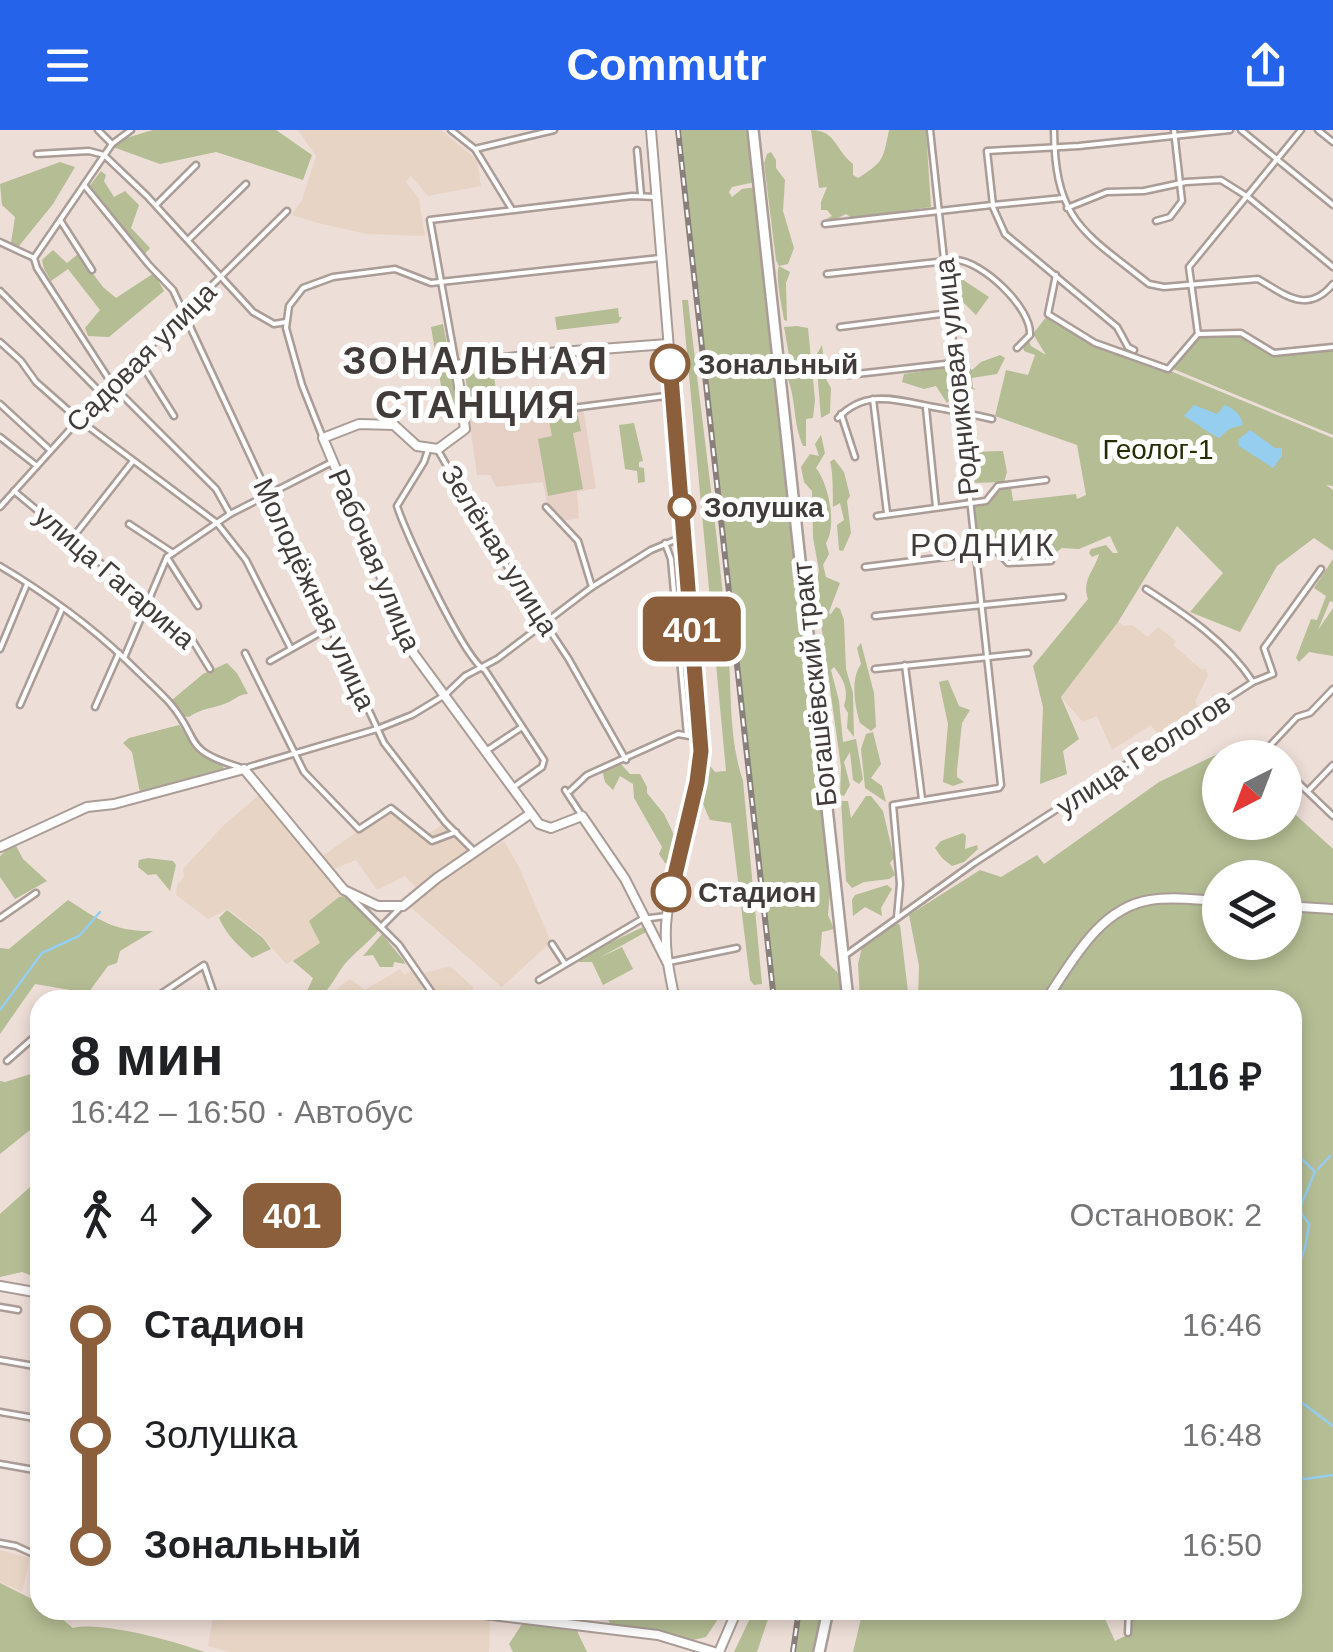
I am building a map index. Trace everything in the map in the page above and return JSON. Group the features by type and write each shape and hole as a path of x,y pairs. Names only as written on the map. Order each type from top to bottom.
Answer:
{"main road":[{"name":"Богашёвский тракт","path":"752,130 847,990"},
{"path":"818,1652 826,1620"}],"street":[{"path":"98,130 112,144"},
{"path":"34,258 112,144 131,130"},
{"path":"451,130 475,149 512,209 642,196 656,198"},
{"path":"475,149 554,130"},
{"path":"651,130 701,738 697,782 666,916 667,962 674,990"},
{"name":"Родниковая улица","path":"897,918 900,884 892,810 895,802 1002,785 930,130"},
{"path":"1054,130 1067,208 1083,231 1149,284 1164,287 1258,279 1294,299 1319,296 1333,284"},
{"path":"1156,221 1170,217 1180,206 1174,130"},
{"path":"1134,350 1128,348 1118,327 1005,234 990,205 986,151 1175,138 1230,130"},
{"path":"1240,130 1333,205"},
{"path":"1198,334 1189,267 1301,130"},
{"path":"1318,130 1333,142"},
{"path":"637,150 642,196"},
{"path":"37,154 90,151 104,156 156,206 253,312 274,324 286,322 294,296 304,288 333,277 395,269 440,282 661,258"},
{"path":"156,206 196,165"},
{"path":"1067,208 1107,192 1221,180 1248,197 1333,267"},
{"path":"188,240 246,184"},
{"name":"Молодёжная улица","path":"84,185 173,290 384,743 477,854"},
{"path":"825,224 1063,198"},
{"name":"Зелёная улица","path":"512,209 430,220 465,428 433,450 568,658 626,760"},
{"name":"Садовая улица","path":"0,508 111,384 287,211"},
{"path":"60,220 92,270"},
{"path":"0,242 34,258 111,384 216,488 230,514"},
{"path":"828,274 969,261 1021,306 1030,321 1030,335 1016,348"},
{"path":"1056,275 1048,314 1095,344 1168,368 1198,334 1242,332 1274,353 1333,347"},
{"path":"0,291 102,394"},
{"path":"840,327 949,313"},
{"name":"Рабочая улица","path":"286,322 290,348 332,462 402,630 414,654 530,814"},
{"path":"0,342 36,382 78,419 217,524 246,560 290,648"},
{"path":"456,365 668,344"},
{"path":"138,358 174,416"},
{"path":"848,375 954,363"},
{"path":"526,414 673,396"},
{"path":"854,457 840,416 849,407 874,399 895,397 992,419"},
{"path":"874,399 887,515"},
{"path":"0,404 50,450"},
{"path":"926,406 936,507"},
{"path":"323,438 359,424 394,425 418,446 433,450 397,506 462,645 485,670 544,764 511,788"},
{"path":"0,437 36,466"},
{"path":"73,538 133,462"},
{"path":"95,708 170,555 230,514 332,462"},
{"path":"877,516 989,500 998,486 1046,480"},
{"name":"улица Гагарина","path":"14,491 191,638 210,668"},
{"path":"0,492 7,499"},
{"path":"546,507 578,541 592,588"},
{"path":"129,524 170,555 198,606"},
{"path":"0,847 78,810 246,768 412,715 446,695 464,676 592,588 665,543 685,536"},
{"path":"665,543 670,560 687,735"},
{"path":"865,567 976,552 997,552 1006,562 1017,564 1051,562"},
{"path":"0,566 63,607 121,656 169,702 196,748 246,768 344,890 399,945 429,990"},
{"name":"улица Геологов","path":"844,957 910,908 1254,682 1272,674 1264,648 1321,569"},
{"path":"0,649 28,583"},
{"path":"1146,590 1208,633 1241,663 1254,682"},
{"path":"875,616 1063,597"},
{"path":"20,706 63,607"},
{"path":"270,661 330,627"},
{"path":"245,653 304,772 359,828 391,808 432,841 456,832"},
{"path":"875,669 1028,653"},
{"path":"905,665 922,799"},
{"path":"1275,740 1333,689"},
{"path":"486,751 522,727"},
{"path":"667,962 625,879 568,790 587,775 678,734 701,738"},
{"path":"1308,792 1333,765"},
{"path":"1302,786 1333,816"},
{"path":"381,926 437,878 530,814 551,828 582,816"},
{"path":"344,890 378,906 399,909"},
{"path":"0,918 36,893"},
{"path":"1053,990 1097,928 1122,909 1164,898 1202,901"},
{"path":"1302,907 1333,909"},
{"path":"539,980 642,919 666,916"},
{"path":"552,944 564,964"},
{"path":"667,962 737,948"},
{"path":"167,990 204,965 213,990"},
{"path":"7,1061 30,1041"},
{"path":"0,1286 30,1291"},
{"path":"0,1308 18,1310"},
{"path":"0,1360 30,1364"},
{"path":"0,1412 30,1417"},
{"path":"0,1464 30,1470"},
{"path":"0,1544 30,1552"},
{"path":"533,1620 658,1635 714,1650 731,1620"},
{"path":"1128,1633 1129,1620"}],"shaded area":[{"path":"298,130 441,130 477,160 481,186 428,196 411,176 406,182 419,199 425,236 367,234 318,223 292,215 302,200 316,156"},
{"path":"583,407 596,488 577,492 579,518 563,521 547,504 543,482 496,487 490,475 477,475 469,419 517,413 528,416"},
{"path":"1118,622 1132,625 1148,637 1158,627 1208,675 1195,702 1201,713 1161,739 1151,725 1112,750 1097,716 1083,722 1061,697"},
{"path":"259,795 344,895 311,922 322,945 286,964 263,937 228,909 208,919 176,895 177,885 184,877 183,869"},
{"path":"393,806 428,834 444,823 473,853 418,890 405,876 377,890 356,860 331,870 320,858"},
{"path":"504,841 551,942 502,987 409,906 441,880"},
{"path":"450,966 474,988 434,990 424,973"},
{"path":"400,969 404,975 412,970 423,990 365,990"},
{"path":"350,979 365,990 336,990"},
{"path":"0,1550 30,1558 22,1592 0,1582"},
{"path":"212,1620 490,1620 489,1652 231,1652 208,1646"}],"green space":[{"path":"153,130 276,130 312,155 303,180 216,152 160,164 113,147 119,140"},
{"path":"681,130 748,130 755,182 732,187 729,192 732,197 742,189 756,187 831,880 828,915 834,929 822,932 820,955 839,974 843,990 775,990"},
{"path":"811,130 831,137 853,164 853,175 858,178 881,159 889,130 926,130 931,207 826,219 832,216 821,210 827,187 819,188"},
{"path":"771,152 785,180 783,211 794,248 788,264 779,266 764,163"},
{"path":"60,162 75,167 53,204 19,246 11,243 15,217 2,205 0,184"},
{"path":"101,171 114,197 125,191 139,205 131,228 150,248 144,255 88,188"},
{"path":"53,250 67,263 78,254 116,298 154,273 164,291 109,337 88,336 85,328 100,310 68,269 51,281 42,260"},
{"path":"779,266 790,272 786,283 787,321 779,292"},
{"path":"945,268 989,297 976,315 963,302 952,298 953,332"},
{"path":"682,300 688,300 724,601 733,730 743,781 762,984 754,985 750,980 731,823 710,820 701,795 706,768 726,771"},
{"path":"618,308 622,317 618,323 557,330 555,317"},
{"name":"Геолог-1","path":"1046,317 1094,344 1333,438 1333,486 1326,485 1333,490 1333,551 1314,538 1277,566 1240,632 1190,612 1223,573 1177,526 1118,622 1061,697 1079,739 1063,751 1067,774 1040,784 1043,707 1033,666 1088,599 1087,581 1099,554 1092,557 1091,549 1106,545 1118,553 1110,536 1079,549 1062,548 1046,560 1037,554 1034,561 1023,563 1006,558 1004,546 997,542 991,551 978,551 973,504 990,500 996,487 1015,484 1011,487 1013,501 1076,494 1077,499 1086,495 1077,445 995,416 1006,370 1028,375 1035,355 1024,351 1028,339 1031,346 1046,355 1033,334"},
{"path":"443,324 459,403 445,409 431,327"},
{"path":"784,327 808,328 815,400 813,418 806,419 806,446 800,437 787,377 792,369 803,372 804,363 790,361"},
{"path":"1241,334 1274,354 1333,349 1333,435 1171,368 1201,336"},
{"path":"822,345 826,379 831,388 830,413 821,418 816,356"},
{"path":"1000,355 1005,358 997,374 972,378 977,390 961,386 963,364 972,370"},
{"path":"948,367 953,396 947,403 936,386 924,389 902,382 904,374"},
{"path":"493,371 497,396 469,400 465,375"},
{"path":"578,416 581,431 573,433 583,489 548,496 538,439 552,436 549,421"},
{"path":"634,423 643,461 639,467 644,468 645,482 638,483 637,471 625,469 619,425"},
{"path":"821,435 825,453 816,468 825,484 831,516 826,543 829,554 823,565 826,577 840,583 829,612 830,615 836,607 840,609 844,620 854,737 847,728 845,685 834,667 831,670 843,742 856,739 863,779 859,784 853,780 850,752 844,762 850,785 844,796 840,795 841,767 816,588 819,570 813,538 812,491 804,482 801,467 810,454 819,456 815,444"},
{"path":"1003,451 1007,472 1004,482 971,483 968,452"},
{"path":"834,459 844,472 850,496 847,501 851,533 843,551 839,550 837,525 844,520 840,503 833,507 830,462"},
{"path":"1333,559 1333,602 1330,601 1318,630 1333,608 1333,656 1309,652 1299,662 1296,658 1311,619 1317,620 1326,596 1314,588"},
{"path":"861,643 874,693 876,727 871,731 860,723 855,701 861,664 857,648"},
{"path":"227,663 248,694 183,716 172,700 203,674"},
{"path":"948,680 959,706 970,710 962,723 957,770 957,777 964,782 953,786 943,782 948,724 939,682"},
{"path":"179,725 199,754 223,765 224,771 140,793 132,752 123,743"},
{"path":"873,732 881,764 871,778 882,786 886,802 865,788 861,749 866,734"},
{"path":"1202,761 1202,840 1302,840 1302,821 1333,849 1333,1652 853,1652 861,1620 1106,1620 1115,1641 1129,1634 1131,1620 1302,1620 1302,990 918,990 919,966 909,915 980,870 1001,877 1037,855 1044,864 1159,782"},
{"path":"619,762 630,774 640,774 647,793 664,814 676,839 672,845 676,854 672,865 659,854 662,847 634,798 633,784 620,776 613,790 605,782 602,770"},
{"path":"866,796 871,796 883,811 895,875 852,888 846,881 841,801 848,801 851,818"},
{"path":"963,833 965,849 977,845 978,849 964,862 952,866 935,848 941,841"},
{"path":"14,842 23,859 47,881 15,899 0,877 0,856"},
{"path":"139,860 173,861 176,865 170,891 156,874 148,875 138,867"},
{"path":"887,885 892,889 881,908 882,916 865,907 853,916 855,895"},
{"path":"345,896 379,930 326,990 308,990 313,978 293,961 320,943 309,921"},
{"path":"68,900 108,923 153,931 120,951 117,963 108,966 90,990 35,984 0,1034 0,948 9,949"},
{"path":"227,910 271,949 252,958 222,924 219,918"},
{"path":"894,922 900,925 908,990 859,990 862,947"},
{"path":"645,926 646,932 599,958 622,947 633,969 603,985 592,962 579,962 582,956"},
{"path":"382,934 405,964 394,962 393,967 380,967 373,955 363,956"},
{"path":"30,1074 30,1130 0,1154 0,1081"},
{"path":"30,1187 30,1275 22,1272 0,1277 0,1214"},
{"path":"0,1583 30,1598 30,1620 63,1620 73,1628 119,1630 204,1652 0,1652"},
{"path":"608,1620 717,1620 706,1637 693,1640 611,1625"},
{"path":"749,1620 768,1620 757,1652 734,1652"},
{"path":"801,1620 820,1620 812,1652 796,1652"},
{"path":"522,1624 577,1631 587,1652 513,1652 509,1644"}],"water":[{"path":"1194,405 1217,414 1225,405 1237,413 1243,425 1229,429 1219,438 1184,416"},
{"path":"1250,430 1275,448 1282,448 1282,456 1273,468 1239,446 1238,440"}],"waterway":[{"path":"0,1010 42,953 79,936 100,912"},
{"path":"1318,1169 1330,1156"},
{"path":"1302,1159 1315,1172 1302,1203"},
{"path":"1302,1214 1309,1224 1302,1256"},
{"path":"1302,1403 1333,1426"},
{"path":"1302,1478 1333,1475"}],"railway":[{"path":"678,130 773,990"},
{"path":"793,1652 798,1620"}],"bus line":[{"name":"401","path":"670,364 701,751 671,892"}],"place":[{"name":"Зональный","path":"670,364"},
{"name":"Золушка","path":"682,507"},
{"name":"Стадион","path":"671,892"}],"district":[{"name":"ЗОНАЛЬНАЯ СТАНЦИЯ","path":"476,383"},
{"name":"РОДНИК","path":"983,545"}]}
